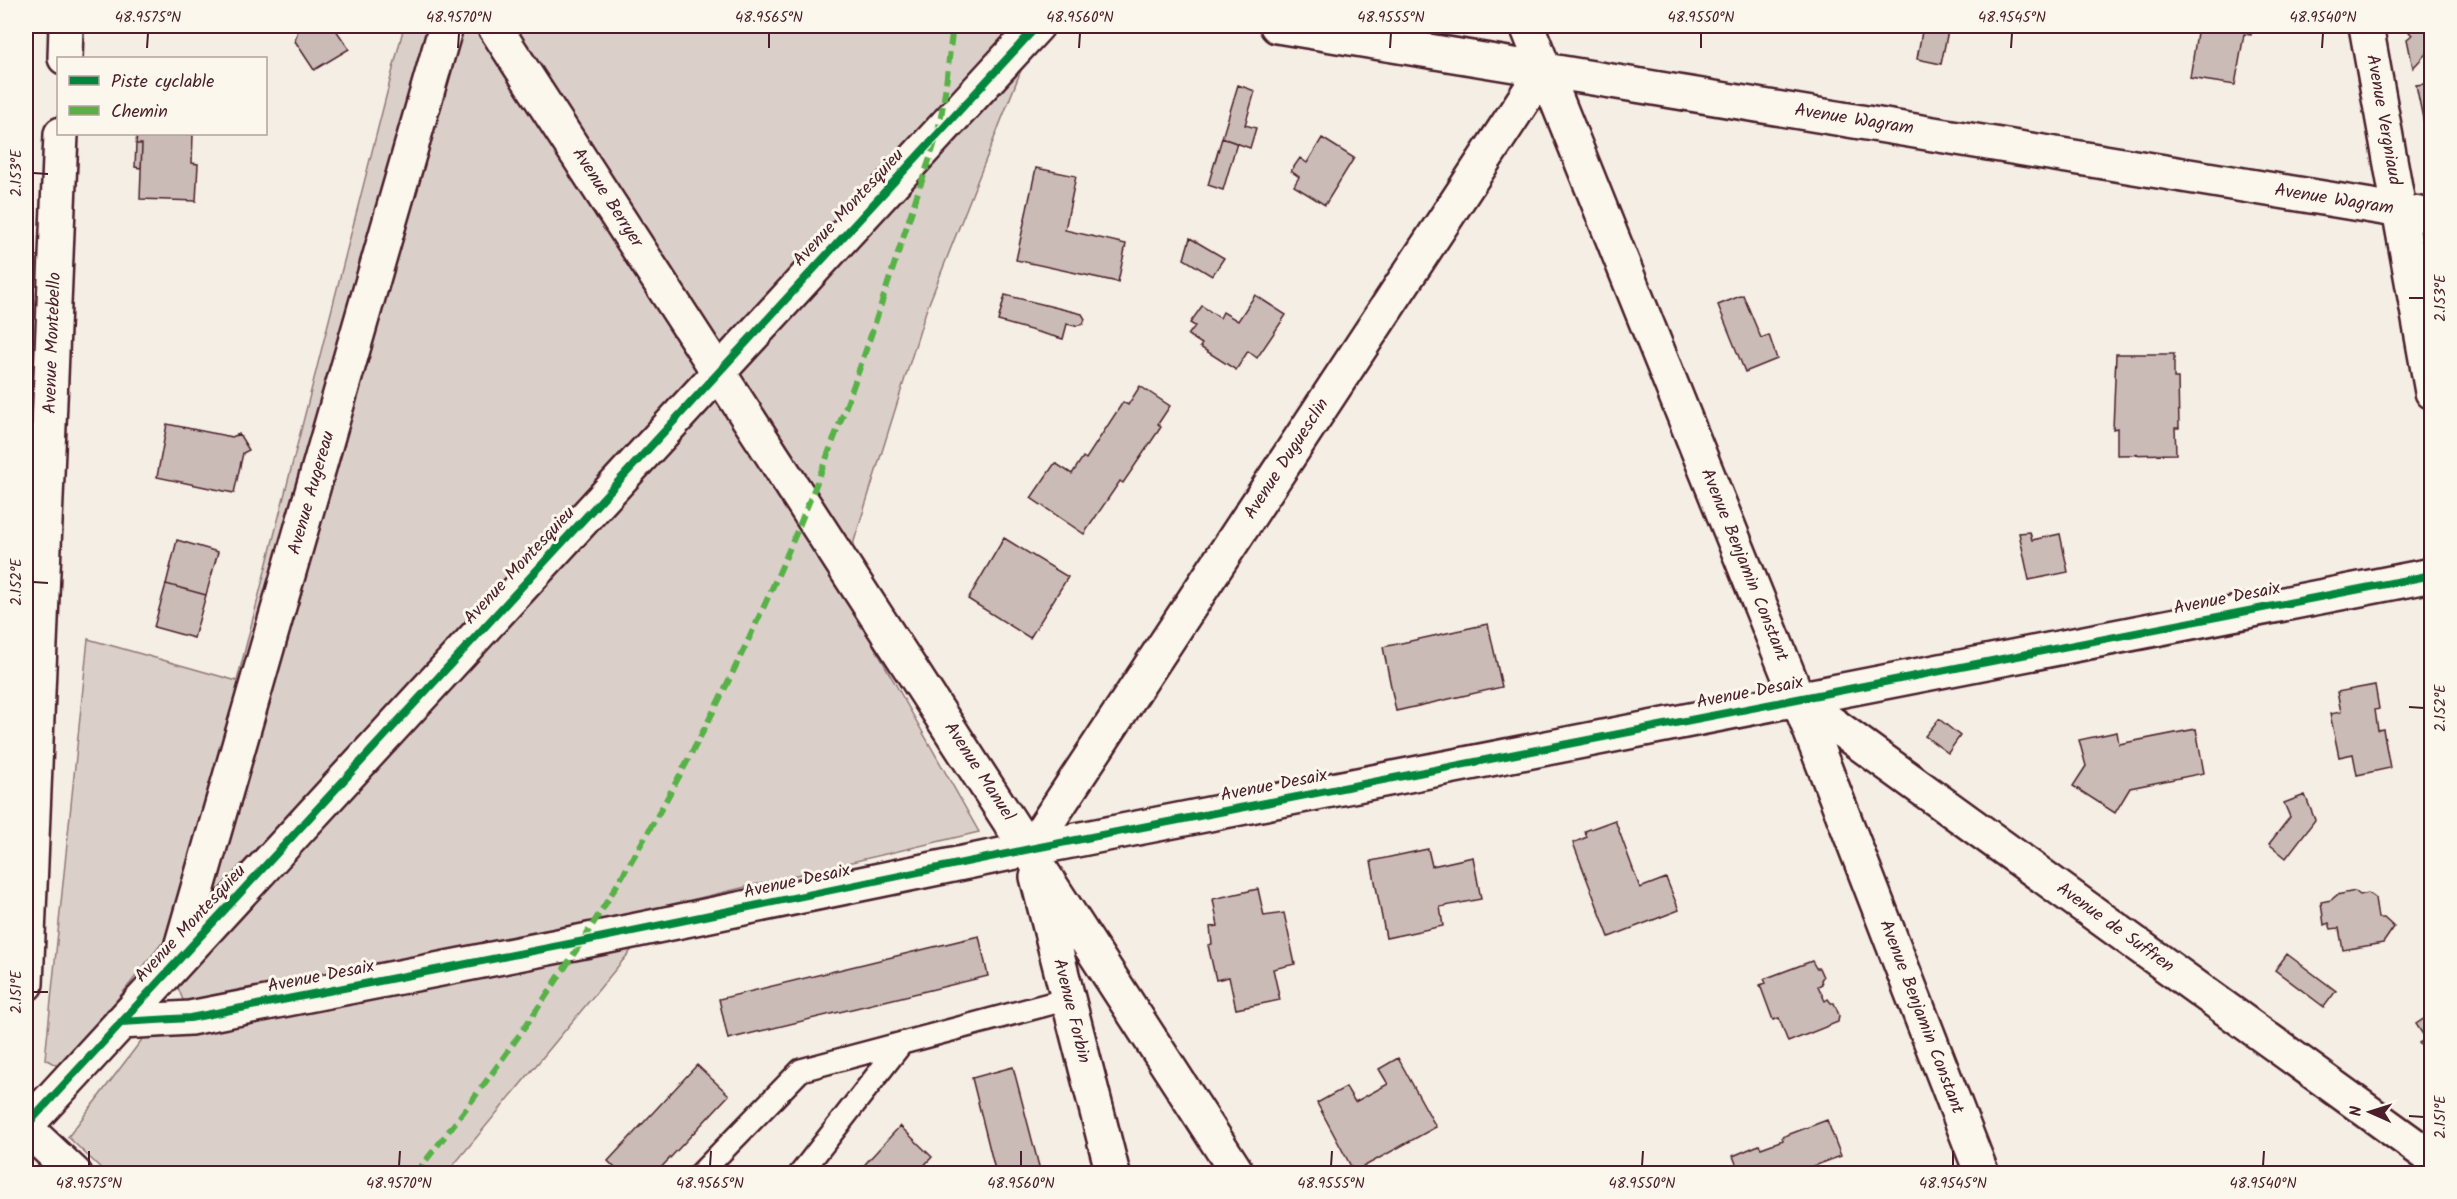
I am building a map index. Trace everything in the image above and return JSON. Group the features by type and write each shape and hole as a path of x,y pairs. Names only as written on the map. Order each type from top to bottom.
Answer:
{"street":[{"path":"65,57 66,26"},
{"name":"Avenue Augereau","path":"177,961 446,26"},
{"name":"Avenue Berryer","path":"495,26 719,371"},
{"name":"Avenue Montesquieu","path":"26,1127 1037,26"},
{"name":"Avenue Wagram","path":"1277,26 2432,216"},
{"name":"Avenue Benjamin Constant","path":"1527,26 1798,699 1982,1173"},
{"name":"Avenue Vergniaud","path":"2366,26 2432,392"},
{"name":"Avenue Duguesclin","path":"1030,849 1544,69"},
{"name":"Avenue Montebello","path":"26,984 31,741 62,135"},
{"name":"Avenue Manuel","path":"719,371 1238,1173"},
{"name":"Avenue Desaix","path":"121,1022 190,1018 584,941 1030,849 2432,575"},
{"name":"Avenue de Suffren","path":"1798,699 2432,1158"},
{"name":"Avenue Forbin","path":"1030,849 1113,1173"},
{"path":"26,1127 75,1173"}],"lane":[{"path":"700,1173 801,1070 1068,999"},
{"path":"800,1173 902,1043"}],"shaded area":[{"path":"404,26 1018,26 1029,50 926,311 840,586 979,832 190,1018 161,944 63,1069 45,1059 88,639 237,681"},
{"path":"634,947 447,1173 106,1173 68,1137 147,1033"}],"building":[{"path":"299,26 338,26 336,30 349,49 314,70 295,41"},
{"path":"1923,26 1949,26 1941,64 1917,59"},
{"path":"2198,26 2252,26 2251,35 2244,34 2235,85 2190,78"},
{"path":"2414,26 2432,26 2432,47 2413,68 2407,39 2412,35 2409,32"},
{"path":"2432,83 2432,127 2425,128 2416,85"},
{"path":"1238,85 1255,91 1245,125 1256,128 1250,148 1222,138"},
{"path":"2432,127 2432,169 2425,128"},
{"path":"137,135 193,135 192,163 198,164 196,201 140,199 142,144 136,144"},
{"path":"1222,138 1237,143 1223,190 1208,185"},
{"path":"1322,138 1354,158 1325,205 1294,186 1299,177 1291,171 1300,158 1307,163"},
{"path":"136,144 142,144 141,168 135,167"},
{"path":"1036,168 1076,176 1065,230 1126,244 1118,282 1016,260"},
{"path":"1190,238 1224,258 1212,276 1184,259"},
{"path":"1005,295 1082,314 1085,319 1083,324 1075,326 1067,324 1063,339 998,321"},
{"path":"1255,295 1286,315 1257,358 1248,351 1236,370 1200,347 1202,344 1188,335 1195,326 1190,323 1202,306 1220,318 1223,312 1238,321"},
{"path":"1743,295 1761,338 1769,335 1777,359 1745,372 1718,305"},
{"path":"2116,354 2174,354 2174,378 2178,378 2179,428 2175,428 2176,454 2117,455 2117,428 2113,429"},
{"path":"1140,386 1170,406 1158,424 1161,427 1123,483 1120,481 1084,534 1031,498 1055,463 1072,474 1083,457 1086,459 1123,402 1128,405"},
{"path":"167,424 232,437 239,434 249,450 243,453 234,493 157,477"},
{"path":"2030,532 2032,540 2060,534 2068,572 2029,580 2019,533"},
{"path":"1004,538 1068,577 1030,638 968,599"},
{"path":"177,540 218,552 206,595 166,584"},
{"path":"166,584 206,595 194,638 154,627"},
{"path":"1488,624 1502,687 1396,711 1383,647"},
{"path":"2375,685 2379,709 2375,710 2378,730 2383,729 2390,768 2357,775 2353,754 2339,757 2330,714 2341,712 2337,692"},
{"path":"1939,719 1960,736 1948,753 1925,736"},
{"path":"2196,729 2204,773 2130,788 2115,813 2073,786 2086,766 2079,740 2117,732 2119,744"},
{"path":"2305,795 2315,820 2286,858 2269,844 2290,817 2284,803"},
{"path":"1615,820 1640,888 1666,878 1679,910 1609,937 1573,843 1587,837 1585,831"},
{"path":"1428,849 1432,866 1473,857 1481,899 1440,907 1443,926 1386,938 1371,861"},
{"path":"1258,889 1264,916 1284,913 1295,964 1273,969 1280,1000 1236,1009 1229,977 1216,980 1208,945 1212,944 1210,927 1218,926 1213,899"},
{"path":"2355,891 2360,895 2368,893 2375,898 2378,918 2384,918 2394,927 2383,943 2343,950 2339,928 2331,929 2329,923 2324,925 2321,902"},
{"path":"979,936 988,976 728,1039 719,999"},
{"path":"2287,954 2336,991 2324,1007 2275,970"},
{"path":"1812,961 1816,968 1819,968 1823,977 1822,984 1818,986 1825,1001 1828,999 1834,1003 1839,1015 1838,1022 1788,1042 1779,1018 1773,1020 1760,985 1766,983 1764,979"},
{"path":"2432,1004 2432,1061 2419,1043 2426,1039 2416,1024 2431,1014 2428,1009"},
{"path":"1398,1058 1436,1127 1354,1172 1317,1103 1346,1087 1355,1102 1388,1084 1379,1069"},
{"path":"697,1065 729,1095 655,1174 621,1174 608,1161"},
{"path":"1013,1067 1041,1174 996,1174 972,1078"},
{"path":"1827,1120 1841,1156 1794,1173 1793,1170 1784,1174 1740,1174 1733,1156 1759,1145 1761,1148 1783,1140 1782,1137"},
{"path":"900,1126 932,1157 916,1174 856,1174"}],"marked path":[{"path":"415,1174 489,1077 559,977 623,874 683,769 738,661 789,550 834,438 875,323 937,134 945,94 953,26"}],"cycle path":[{"path":"26,1126 1037,26"},
{"path":"121,1022 190,1018 584,941 1030,849 2432,575"}]}
